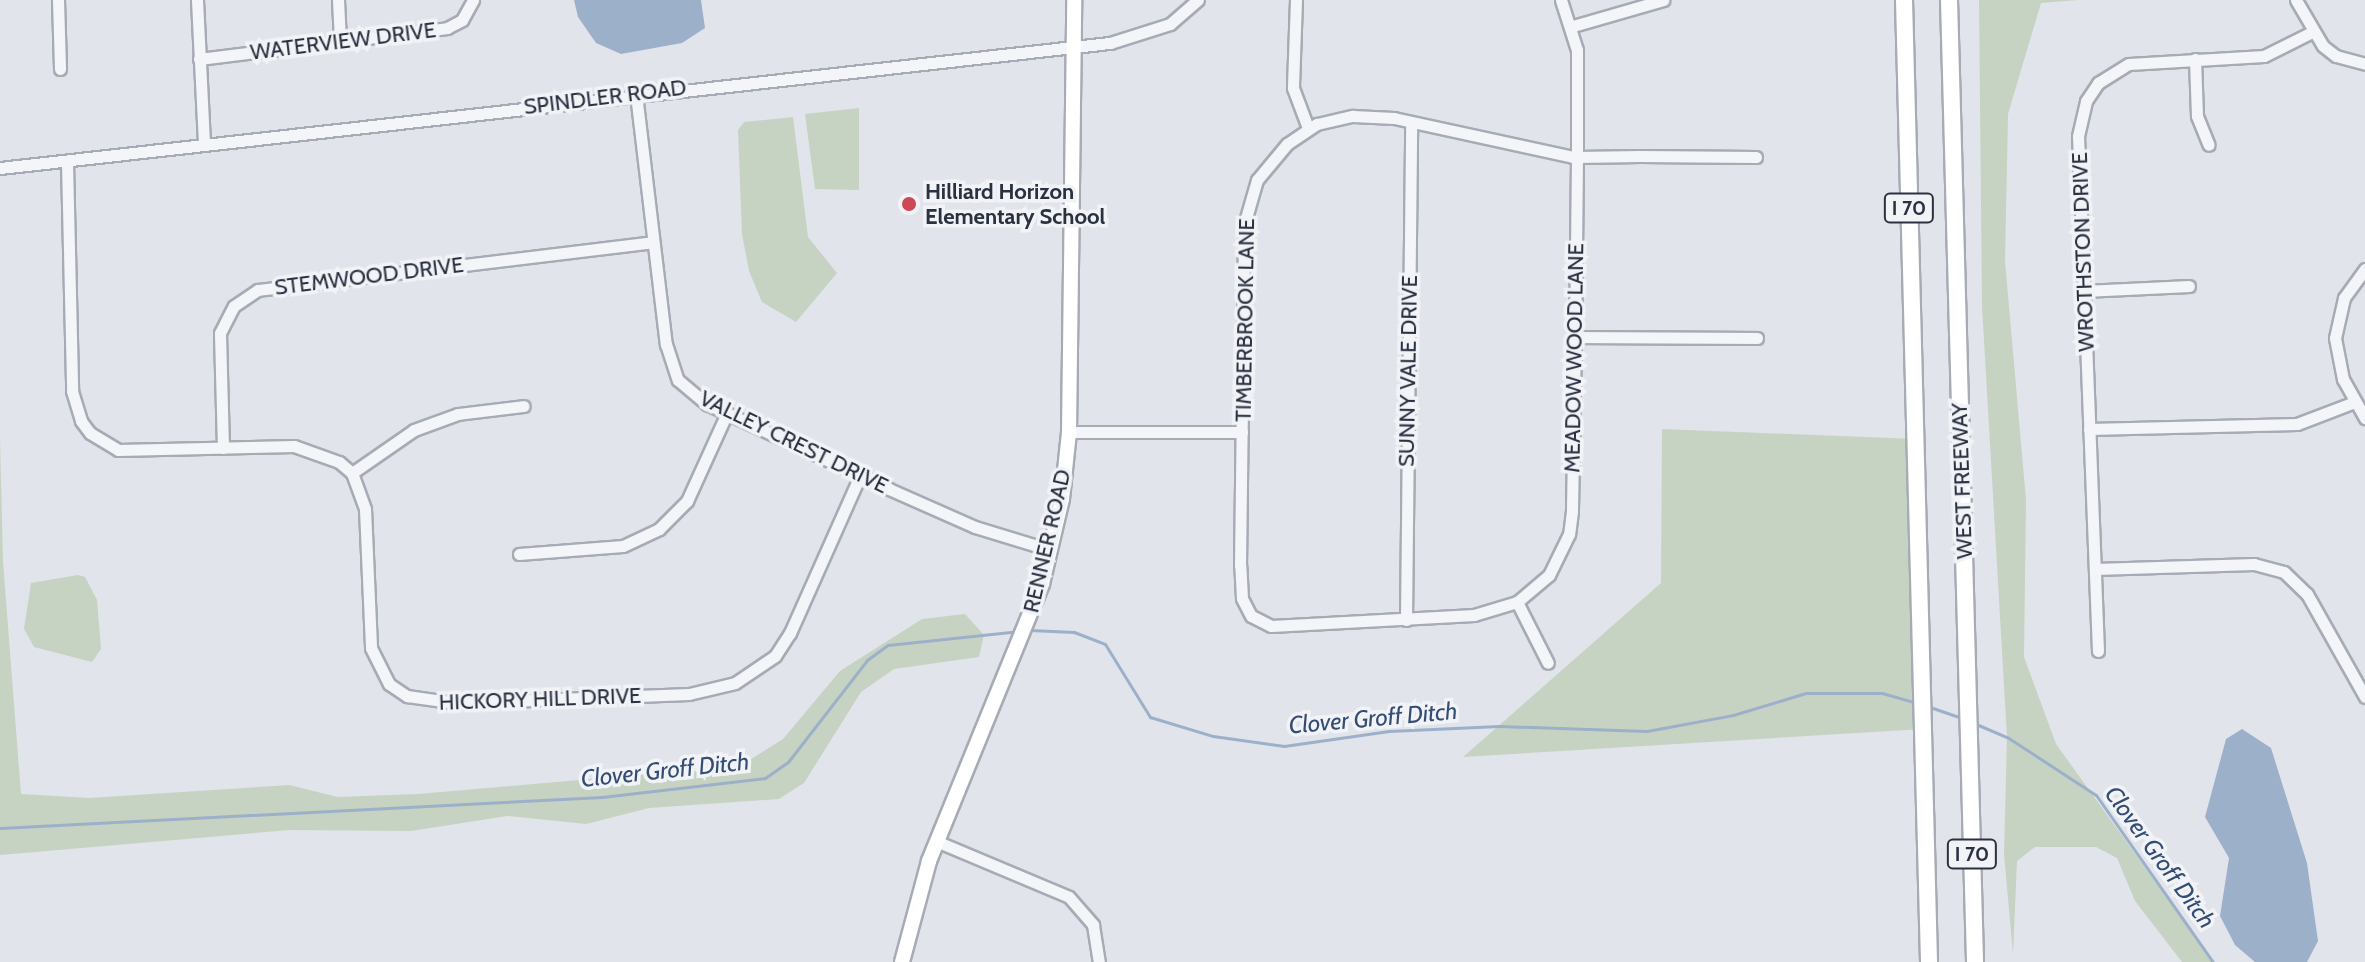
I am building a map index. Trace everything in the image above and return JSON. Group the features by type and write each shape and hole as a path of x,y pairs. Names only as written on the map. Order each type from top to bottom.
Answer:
{"highway":[{"name":"WEST FREEWAY","path":"1904,0 1929,962"},
{"name":"WEST FREEWAY","path":"1949,0 1975,962"}],"main road":[{"name":"RENNER ROAD","path":"902,962 936,841 1021,643 1050,550 1069,432 1074,0"}],"street":[{"path":"58,0 60,69"},
{"path":"197,0 204,145"},
{"path":"338,0 340,41"},
{"name":"WATERVIEW DRIVE","path":"199,59 447,28 462,20 473,0"},
{"name":"SPINDLER ROAD","path":"0,168 1146,35 1170,24 1198,0"},
{"path":"1296,0 1293,88 1308,128 1353,116 1411,123 1577,157 1756,157"},
{"path":"1561,0 1573,26 1663,0"},
{"path":"2296,0 2312,32 2336,56 2365,64"},
{"name":"MEADOW WOOD LANE","path":"1517,602 1549,575 1569,534 1577,157 1573,26"},
{"name":"WROTHSTON DRIVE","path":"2098,651 2078,136 2086,101 2117,69 2195,59 2264,56 2312,32"},
{"path":"2195,59 2197,116 2209,145"},
{"name":"VALLEY CREST DRIVE","path":"636,94 666,344 678,380 727,413 860,476 975,527 1050,550"},
{"name":"SUNNY VALE DRIVE","path":"1406,620 1411,123"},
{"name":"TIMBERBROOK LANE","path":"1308,128 1287,144 1257,180 1244,225 1242,598 1251,616 1271,626 1406,620"},
{"path":"67,162 72,391 81,421 90,433 118,450 294,446 327,454 352,473 414,430 458,414 524,406"},
{"name":"STEMWOOD DRIVE","path":"223,448 220,333 234,306 258,290 653,242"},
{"path":"2365,269 2344,298 2335,328 2337,359 2365,418"},
{"path":"2084,291 2189,286"},
{"path":"1575,337 1757,338"},
{"path":"2089,429 2297,424 2355,402"},
{"path":"519,554 623,546 659,529 687,501 727,413"},
{"path":"1069,432 1242,432"},
{"name":"HICKORY HILL DRIVE","path":"352,473 365,509 367,611 378,668 407,696 456,703 689,694 755,673 790,633 860,476"},
{"path":"2095,569 2254,564 2284,572 2307,594 2365,697"},
{"path":"1406,620 1474,615 1517,602 1548,663"},
{"path":"936,841 1069,897 1093,925 1099,962"}],"green space":[{"path":"1979,0 2078,0 2041,3 2008,114 2005,261 2026,500 2024,657 2056,744 2213,962 2182,962 2135,901 2117,858 2096,847 2035,847 2017,861 2013,954 2004,854 2007,737 1982,306"},
{"path":"859,108 859,190 815,189 805,114"},
{"path":"793,117 808,237 837,273 796,322 762,302 749,271 742,234 738,130 744,122"},
{"path":"1662,429 1915,439 1923,729 1463,757 1661,583"},
{"path":"0,439 3,562 21,794 89,798 289,785 338,797 418,794 740,766 783,739 840,671 922,619 965,614 984,635 979,657 894,669 861,692 804,783 779,799 649,808 586,824 507,816 411,831 290,830 0,855"},
{"path":"78,575 85,577 97,600 101,649 92,662 34,647 24,629 31,583"}],"water":[{"path":"574,0 701,0 705,28 682,43 621,54 596,43 578,17"},
{"path":"2242,729 2271,748 2307,863 2318,941 2307,962 2255,962 2235,945 2220,916 2229,858 2205,817 2226,739"}],"waterway":[{"name":"Clover Groff Ditch","path":"1030,630 1074,632 1105,644 1150,717 1213,736 1284,746 1389,731 1499,726 1647,731 1733,715 1806,693 1882,693 1916,703"},
{"name":"Clover Groff Ditch","path":"0,828 602,797 765,778 788,762 867,660 888,645 1018,631"},
{"name":"Clover Groff Ditch","path":"1927,706 1961,718"},
{"name":"Clover Groff Ditch","path":"1976,724 2007,737 2096,795 2213,962"}],"place":[{"name":"Hilliard Horizon Elementary School","path":"909,204"}]}
